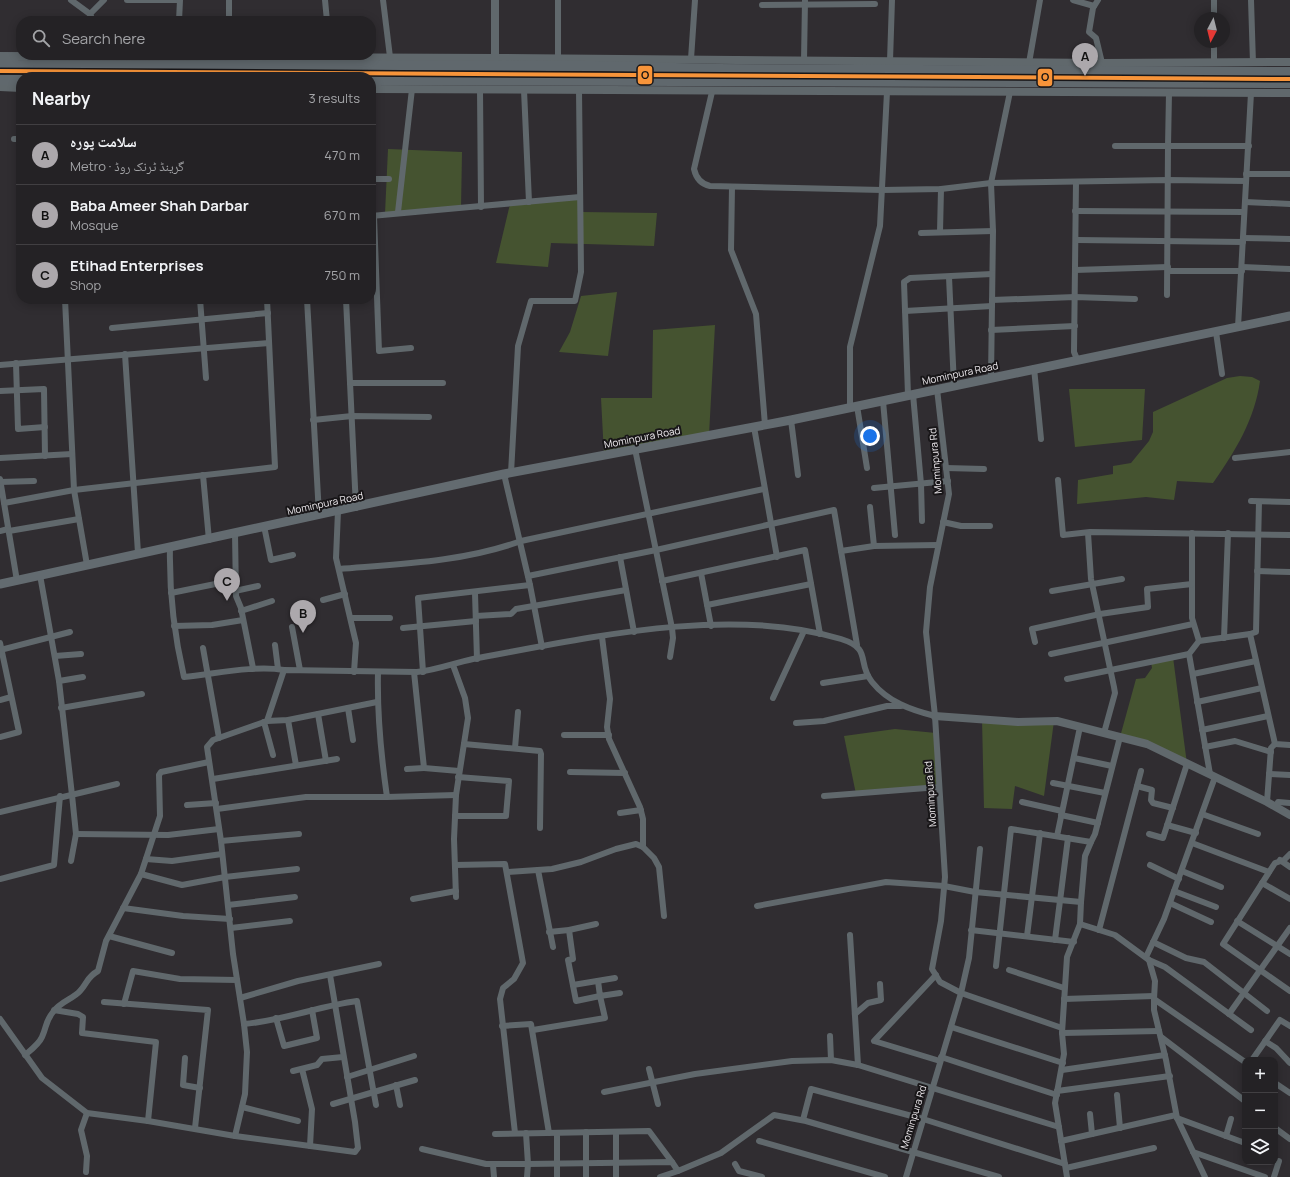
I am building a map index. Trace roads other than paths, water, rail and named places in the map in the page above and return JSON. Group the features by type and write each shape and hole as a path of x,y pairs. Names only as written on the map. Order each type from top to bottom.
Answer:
{"main road":[{"path":"594,62 594,81"},
{"path":"0,65 594,62 971,66 1290,72"},
{"path":"25,65 30,69 30,72"},
{"path":"0,80 16,80"},
{"path":"376,80 1290,83"},
{"name":"Mominpura Road","path":"0,584 170,546 209,540 264,526 356,508 507,474 792,420 1077,359 1290,316"}],"street":[{"path":"72,0 90,14 104,0"},
{"path":"127,0 180,0 179,16"},
{"path":"229,0 229,16"},
{"path":"325,0 327,16"},
{"path":"383,0 390,57"},
{"path":"495,0 495,62"},
{"path":"558,0 558,58"},
{"path":"691,59 695,0"},
{"path":"890,61 892,0"},
{"path":"1029,63 1040,0"},
{"path":"1073,0 1094,6"},
{"path":"1098,0 1094,6 1089,32 1096,38 1102,63"},
{"path":"1214,0 1214,12"},
{"path":"1251,0 1253,63"},
{"path":"804,61 805,2"},
{"path":"762,4 805,2 875,4"},
{"path":"1214,48 1214,63"},
{"path":"0,56 16,56"},
{"path":"376,57 495,62 558,58 594,62 691,59 890,61 971,66 1029,63 1290,62"},
{"path":"0,88 16,88"},
{"path":"376,89 1290,94"},
{"path":"398,212 412,89"},
{"path":"480,90 481,207"},
{"path":"524,90 529,202"},
{"path":"542,647 507,474 518,346 531,301 575,301 581,272 579,90"},
{"path":"712,92 694,169 696,175 704,184 882,190 941,189 991,183 1168,180 1246,181"},
{"path":"867,468 854,407 850,347 880,226 887,92"},
{"path":"991,378 993,231 991,183 1010,92"},
{"path":"1167,295 1169,93"},
{"path":"1238,327 1251,93"},
{"path":"1115,146 1249,146"},
{"path":"1246,174 1290,174"},
{"path":"376,179 389,179"},
{"path":"1076,182 1075,211 1077,240 1074,352 1077,359"},
{"path":"732,186 731,250 756,314 764,425"},
{"path":"940,232 941,189"},
{"path":"376,215 398,212 481,207 580,197"},
{"path":"1245,202 1290,204"},
{"path":"1075,211 1244,212"},
{"path":"920,233 993,231"},
{"path":"1077,240 1167,241 1290,239"},
{"path":"1075,270 1290,269"},
{"path":"922,521 921,484 911,395 903,285 906,280 992,274"},
{"path":"949,277 954,386"},
{"path":"376,293 379,351 410,348"},
{"path":"905,311 1075,297 1135,299"},
{"path":"65,304 74,490 87,564"},
{"path":"200,304 206,378"},
{"path":"4,503 74,490 275,467 267,304"},
{"path":"307,304 312,420 319,515"},
{"path":"346,304 356,508"},
{"path":"112,328 268,313"},
{"path":"991,330 1074,326"},
{"path":"1216,332 1222,374"},
{"path":"0,365 270,343"},
{"path":"125,354 132,483 138,553"},
{"path":"16,363 18,429 45,427"},
{"path":"1034,368 1041,439"},
{"path":"350,383 443,383"},
{"path":"0,391 44,389 45,456"},
{"name":"Mominpura Rd","path":"936,975 932,970 941,921 944,886 941,800 935,716 926,632 930,588 949,494 938,389"},
{"path":"883,401 896,535"},
{"path":"312,420 352,416 428,416"},
{"path":"792,420 798,475"},
{"path":"754,427 777,557"},
{"path":"635,449 672,628 673,638 670,657"},
{"path":"1235,458 1290,452"},
{"path":"0,458 72,454"},
{"path":"946,468 984,469"},
{"path":"203,475 209,540"},
{"path":"1058,480 1063,535 1088,533 1228,533 1290,535"},
{"path":"17,580 0,481 34,481"},
{"path":"874,488 948,481"},
{"path":"339,569 433,562 495,550 521,541 764,488"},
{"path":"1251,501 1290,502"},
{"path":"1205,1177 1192,1152 1177,1117 1170,1076 1154,1010 1155,980 1148,959 1153,942 1170,903 1196,833 1212,776 1205,747 1189,654 1198,641 1256,632 1259,502"},
{"path":"870,507 874,546"},
{"path":"528,576 656,550 834,510 857,645 860,648 868,676 885,695 903,706 935,716 1018,722 1057,721 1147,744 1267,802 1290,816"},
{"path":"338,511 335,541 336,558 351,618 357,652 354,672"},
{"path":"0,531 79,518"},
{"path":"943,522 961,526 990,526"},
{"path":"264,526 271,560 293,555"},
{"path":"1088,533 1093,584 1112,670 1114,693 1104,733"},
{"path":"1192,533 1193,624 1198,641"},
{"path":"1224,638 1228,533"},
{"path":"235,534 235,591 241,611 253,668"},
{"path":"841,550 874,546 938,545"},
{"path":"170,546 171,593 174,626 184,677 253,668 354,672 423,672 477,659 634,632 672,628 749,624 779,626 820,634 857,645"},
{"path":"662,582 805,550 820,634"},
{"path":"620,557 634,632"},
{"path":"1257,571 1290,572"},
{"path":"701,573 711,626"},
{"path":"40,575 59,681 72,795 76,834 71,861"},
{"path":"1052,591 1122,579"},
{"path":"171,593 235,580"},
{"path":"707,606 811,584"},
{"path":"1035,642 1032,629 1100,614 1148,607 1147,588 1192,584"},
{"path":"423,672 418,598 530,585"},
{"path":"235,591 258,586"},
{"path":"402,628 420,627 511,614 516,610 626,590"},
{"path":"475,592 477,659"},
{"path":"323,600 345,594"},
{"path":"241,611 272,601"},
{"path":"351,618 390,618"},
{"path":"174,626 212,625 243,620"},
{"path":"1051,654 1193,624"},
{"path":"292,627 300,670"},
{"path":"773,698 804,631"},
{"path":"1,650 70,632"},
{"path":"1250,634 1275,744 1271,752 1267,802"},
{"path":"602,637 610,699 607,727 641,810 643,847"},
{"path":"0,643 19,732 0,737"},
{"path":"272,755 265,721 281,669 275,645"},
{"path":"203,648 219,738"},
{"path":"55,656 81,654"},
{"path":"1067,679 1189,654"},
{"path":"1192,674 1256,661"},
{"path":"413,899 456,894 456,795 464,744 467,709 453,665"},
{"path":"378,672 378,702 382,760 387,797"},
{"path":"414,672 424,768"},
{"path":"823,683 868,676"},
{"path":"59,681 84,677"},
{"path":"1197,702 1262,688"},
{"path":"61,708 142,694"},
{"path":"0,700 11,697"},
{"path":"235,1136 245,1094 246,1052 244,1024 237,980 221,841 207,747 209,743 219,738 265,721 288,720 378,702"},
{"path":"796,723 824,721 887,706 903,706"},
{"path":"348,708 352,740"},
{"path":"515,748 518,712"},
{"path":"318,714 326,761"},
{"path":"1202,730 1268,716"},
{"path":"288,720 296,765"},
{"path":"1057,836 1080,727"},
{"path":"564,735 609,735"},
{"path":"1067,1177 1055,1103 1064,1054 1062,1030 1067,956 1074,942 1080,924 1085,856 1095,834 1120,738"},
{"path":"1205,747 1235,741 1271,752"},
{"path":"464,744 536,750 541,754 540,828"},
{"path":"1275,744 1290,745"},
{"path":"1074,758 1112,766"},
{"path":"212,779 337,759"},
{"path":"25,1055 36,1046 42,1037 46,1022 54,1010 64,1001 79,992 90,975 98,971 109,936 141,874 160,816 159,775 161,772 209,762"},
{"path":"1149,834 1163,838 1187,764"},
{"path":"407,769 424,768 509,781 506,816 455,816"},
{"path":"1099,930 1141,771"},
{"path":"570,772 625,772"},
{"path":"1269,774 1290,775"},
{"path":"0,812 60,796 72,795 117,784"},
{"path":"1053,784 1105,793"},
{"path":"1137,786 1152,790 1152,803 1173,808"},
{"path":"824,796 939,787"},
{"path":"187,805 216,806 306,797 456,795"},
{"path":"0,879 54,866 60,796"},
{"path":"1022,802 1098,823"},
{"path":"1276,807 1278,802 1290,803"},
{"path":"620,813 641,810"},
{"path":"1202,814 1258,834"},
{"path":"1168,825 1196,833"},
{"path":"76,834 175,835 219,829"},
{"path":"996,966 1011,829 1091,842"},
{"path":"1027,936 1040,833"},
{"path":"221,841 299,834"},
{"path":"1055,940 1068,838"},
{"path":"1192,843 1269,872"},
{"path":"507,872 552,869 581,862 616,849 636,844 643,847 654,858 659,867 664,916"},
{"name":"Mominpura Rd","path":"906,1177 969,958 980,849"},
{"path":"146,859 172,861 222,854"},
{"path":"1290,854 1284,860 1280,860 1275,863 1223,944 1290,991"},
{"path":"1280,860 1290,867"},
{"path":"455,865 505,864 507,872 523,963 514,979 503,988 500,999 515,1133"},
{"path":"1150,866 1179,879"},
{"path":"141,874 182,885 199,884 225,877 297,869"},
{"path":"538,870 553,947"},
{"path":"1182,871 1221,887"},
{"path":"757,906 886,882 944,886 975,892 1081,902"},
{"path":"1262,883 1290,899"},
{"path":"1174,891 1216,907"},
{"path":"228,905 295,897"},
{"path":"1170,903 1211,922"},
{"path":"123,908 183,916 230,919"},
{"path":"231,928 290,921"},
{"path":"1237,921 1290,954"},
{"path":"549,932 569,930 596,924"},
{"path":"1080,924 1115,936 1148,959 1165,967 1251,1030"},
{"path":"1229,1014 1290,928"},
{"path":"569,930 573,959 568,960 576,1001 620,993"},
{"path":"971,930 1074,942"},
{"path":"850,935 858,1065"},
{"path":"109,936 172,953"},
{"path":"1153,942 1186,958 1204,962 1267,1011"},
{"path":"240,998 298,981 379,964"},
{"path":"124,1004 133,970 180,978 237,980"},
{"path":"1009,970 1064,988"},
{"path":"0,1019 42,1078 87,1113 195,1128 235,1136 355,1152 358,1148 351,1098 330,975"},
{"path":"1170,1076 1057,1093 874,1041 936,975 940,982 960,993 1062,1030 1160,1034 1242,1099"},
{"path":"573,985 615,978"},
{"path":"533,1030 605,1018 598,981"},
{"path":"855,1014 868,1003 881,1000 880,984"},
{"path":"1064,998 1154,997 1242,1060"},
{"path":"244,1024 259,1023 334,1004 357,1001 376,1105"},
{"path":"104,1002 208,1010 195,1128"},
{"path":"54,1010 78,1014 83,1017 82,1034 156,1042 148,1121"},
{"path":"276,1018 284,1046 317,1038 312,1010"},
{"path":"1254,1057 1280,1020 1290,1026"},
{"path":"502,1026 531,1024 549,1133"},
{"path":"950,1026 1063,1063"},
{"path":"830,1036 831,1060"},
{"path":"1265,1041 1276,1048 1290,1063"},
{"path":"1062,1070 1165,1055"},
{"path":"347,1077 414,1056"},
{"path":"293,1071 317,1065 322,1059 343,1057"},
{"path":"185,1058 183,1085 200,1088"},
{"path":"604,1092 736,1068 792,1061 831,1060 858,1065 1059,1127"},
{"path":"302,1069 312,1109 310,1146"},
{"path":"649,1069 658,1104"},
{"path":"333,1104 415,1080"},
{"path":"1278,1084 1289,1090"},
{"path":"396,1085 400,1105"},
{"path":"803,1120 811,1089 923,1119 1066,1166 1154,1148"},
{"path":"1118,1095 1120,1128"},
{"path":"242,1107 298,1121"},
{"path":"86,1172 87,1156 81,1130 87,1113"},
{"path":"1090,1114 1092,1134"},
{"path":"660,1177 721,1153 774,1115 803,1120 999,1177"},
{"path":"1061,1141 1177,1117 1242,1142"},
{"path":"1226,1136 1231,1119"},
{"path":"1276,1129 1290,1139"},
{"path":"495,1134 649,1131 678,1171"},
{"path":"586,1132 586,1177"},
{"path":"616,1132 616,1177"},
{"path":"526,1133 528,1164 527,1177"},
{"path":"557,1133 557,1177"},
{"path":"759,1141 885,1177"},
{"path":"422,1149 493,1165 672,1162"},
{"path":"1192,1152 1265,1177"},
{"path":"1274,1177 1279,1161"},
{"path":"735,1164 739,1171 762,1177"},
{"path":"493,1165 494,1177"}],"place":[{"name":"سلامت پورہ","path":"1085,76"},
{"name":"Etihad Enterprises","path":"227,601"},
{"name":"Baba Ameer Shah Darbar","path":"303,633"}]}
